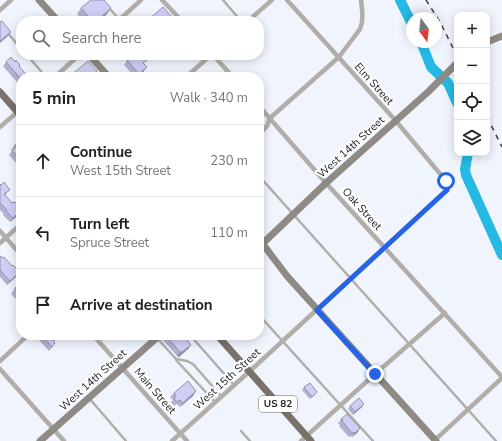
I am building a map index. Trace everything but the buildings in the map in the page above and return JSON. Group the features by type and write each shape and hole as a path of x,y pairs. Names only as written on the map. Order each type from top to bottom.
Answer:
{"main road":[{"path":"0,92 16,108"},
{"name":"US 82","path":"222,340 250,371 306,439"}],"street":[{"path":"0,10 11,0"},
{"path":"39,0 53,16"},
{"path":"123,16 141,0"},
{"path":"162,0 177,16"},
{"path":"254,16 272,0"},
{"name":"Elm Street","path":"287,0 396,121 446,181"},
{"path":"264,129 270,118 339,57 362,24 362,0"},
{"path":"490,41 502,36"},
{"path":"61,72 75,60"},
{"path":"93,60 104,72"},
{"path":"192,72 206,60"},
{"path":"217,60 227,71"},
{"name":"West 14th Street","path":"264,240 294,215 326,183 396,121 454,66"},
{"name":"Oak Street","path":"264,111 326,183 502,378"},
{"path":"0,127 16,115"},
{"name":"West 15th Street","path":"172,441 447,190 448,186 446,181"},
{"path":"0,243 16,229"},
{"path":"0,231 16,249"},
{"path":"264,248 317,310 435,441 502,378"},
{"path":"306,439 341,405 444,313"},
{"path":"0,361 23,340"},
{"name":"Main Street","path":"98,340 187,441"},
{"name":"West 14th Street","path":"40,441 154,340"},
{"path":"0,369 64,441"}],"lane":[{"path":"223,0 237,16"},
{"path":"107,5 116,16"},
{"path":"5,31 16,43"},
{"path":"31,60 42,72"},
{"path":"264,182 496,441"},
{"path":"264,320 373,441"},
{"path":"161,340 176,359 215,402"},
{"path":"194,340 234,385"},
{"path":"176,359 193,364 222,396"},
{"path":"88,398 126,441"},
{"path":"242,431 250,441"}],"waterway":[{"path":"400,0 406,12"},
{"path":"423,48 431,67 448,83 454,96"},
{"path":"467,156 465,169 466,175 502,255"}],"railway":[{"path":"426,0 440,22 454,50"},
{"path":"488,120 502,147"}],"route":[{"path":"375,374 317,310 447,190 448,186 446,181"}]}
